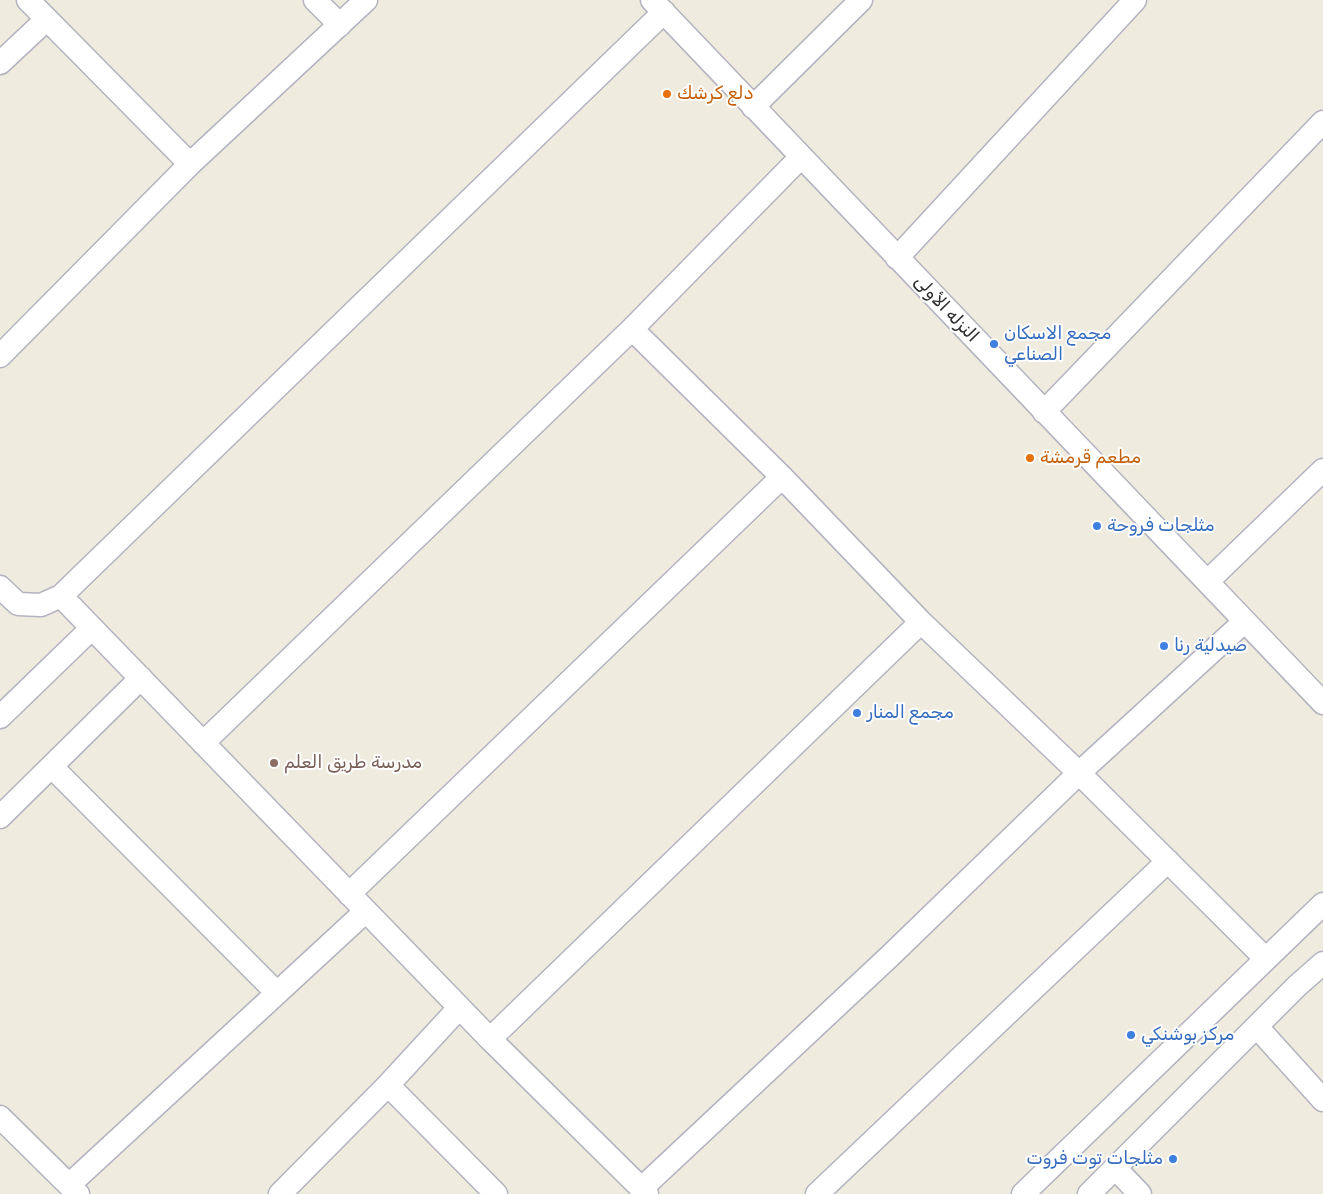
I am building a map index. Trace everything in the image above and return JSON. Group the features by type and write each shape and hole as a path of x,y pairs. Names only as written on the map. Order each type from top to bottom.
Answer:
{"street":[{"path":"28,0 190,164"},
{"path":"315,0 340,25"},
{"path":"0,356 190,164 366,0"},
{"path":"753,107 861,0"},
{"path":"897,258 1134,0"},
{"path":"0,587 18,604 41,605 61,596 658,6"},
{"name":"النزله الأولى","path":"658,6 1323,703"},
{"path":"0,63 46,20"},
{"path":"1044,412 1323,122"},
{"path":"203,743 632,329 801,157"},
{"path":"632,329 782,477 921,622 1079,773 1266,959"},
{"path":"1208,581 1323,470"},
{"path":"349,894 782,477"},
{"path":"61,596 490,1039 644,1191 1079,773 1244,622"},
{"path":"490,1039 921,622"},
{"path":"0,717 92,628"},
{"path":"0,817 140,678"},
{"path":"52,767 277,993"},
{"path":"817,1194 1168,861"},
{"path":"1023,1194 1323,904"},
{"path":"0,1117 73,1190 277,993 366,912"},
{"path":"1089,1194 1297,986 1323,963"},
{"path":"280,1194 388,1085 460,1008"},
{"path":"1257,1027 1323,1100"},
{"path":"388,1085 496,1194"},
{"path":"1116,1169 1140,1194"}],"place":[{"name":"دلع كرشك","path":"667,94"},
{"name":"مجمع الاسكان الصناعي","path":"994,344"},
{"name":"مطعم قرمشة","path":"1030,458"},
{"name":"مثلجات فروحة","path":"1097,526"},
{"name":"صيدلية رنا","path":"1164,646"},
{"name":"مجمع المنار","path":"857,713"},
{"name":"مدرسة طريق العلم","path":"274,763"},
{"name":"مركز بوشنكي","path":"1131,1035"},
{"name":"مثلجات توت فروت","path":"1173,1159"}]}
